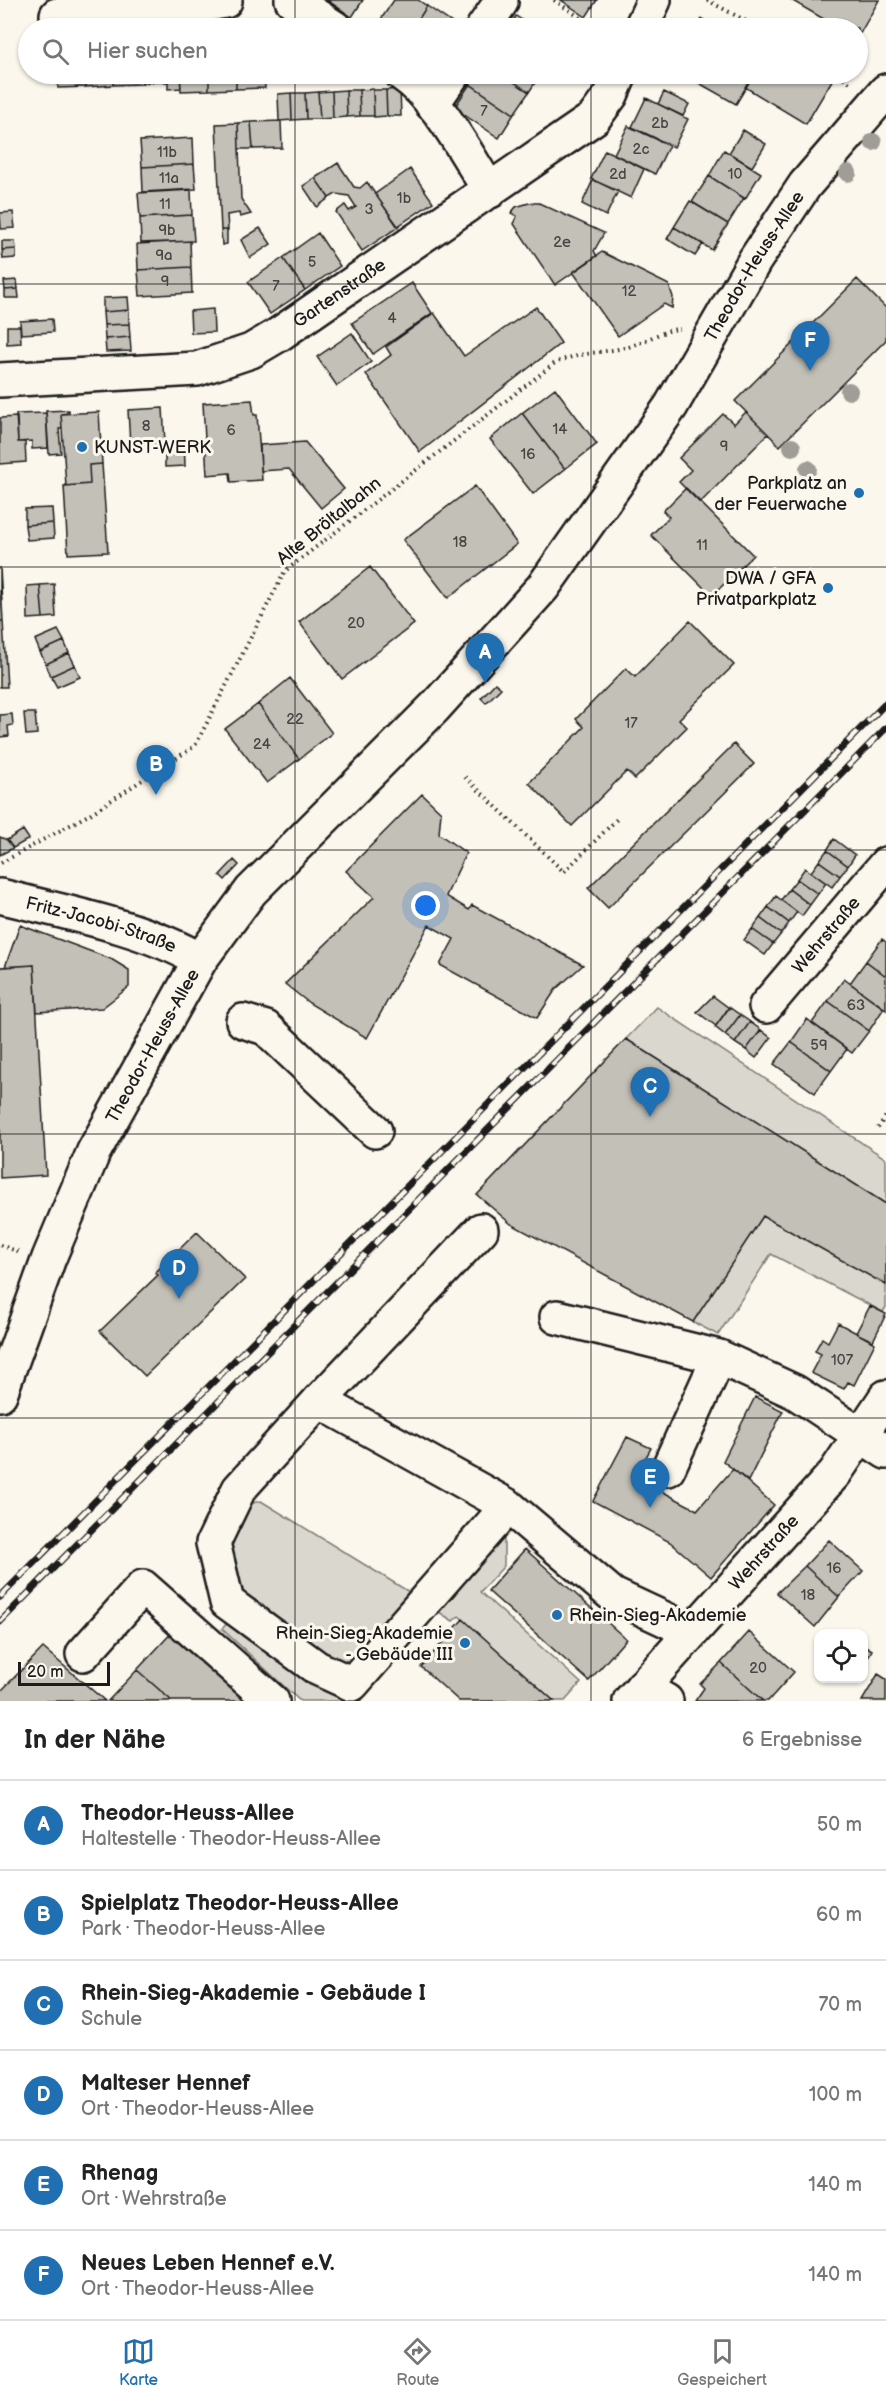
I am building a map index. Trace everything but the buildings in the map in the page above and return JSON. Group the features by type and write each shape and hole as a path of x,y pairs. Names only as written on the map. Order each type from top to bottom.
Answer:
{"street":[{"path":"57,15 169,11 225,0 254,0"},
{"path":"292,0 320,18"},
{"path":"646,18 654,0"},
{"path":"417,84 490,191"},
{"path":"432,104 446,84"},
{"name":"Gartenstraße","path":"0,380 197,369 232,359 278,335 594,118 616,84"},
{"name":"Theodor-Heuss-Allee","path":"0,1394 49,1258 94,1150 200,960 251,891 435,707 543,587 671,406 755,260 805,185 886,92"},
{"name":"Wehrstraße","path":"766,1006 886,864"},
{"name":"Fritz-Jacobi-Straße","path":"0,896 76,915 177,947 200,960"},
{"path":"243,1021 267,1028 375,1131"},
{"path":"481,1230 318,1401 239,1489 213,1543 227,1602 317,1668 351,1684 508,1506"},
{"path":"557,1317 719,1357 795,1392 874,1444"},
{"path":"668,1469 719,1357"},
{"name":"Wehrstraße","path":"646,1696 686,1636 835,1473 874,1444 886,1397"},
{"path":"318,1401 508,1506 614,1595 673,1623 686,1636"},
{"path":"83,1654 143,1587 272,1701"}],"path":[{"path":"554,0 581,18"},
{"path":"707,0 740,18"},
{"name":"Alte Bröltalbahn","path":"0,865 90,814 195,746 285,571 406,476 555,363 573,355 627,347 667,330 684,328"},
{"path":"465,777 564,872 619,818"},
{"path":"878,1128 886,1116"},
{"path":"0,1245 22,1253"}],"shaded area":[{"path":"657,1007 886,1159 886,1204 626,1039"},
{"path":"763,1216 886,1285 886,1307 883,1312 771,1254 718,1335 693,1322"},
{"path":"261,1501 414,1595 347,1669 236,1598 223,1545 240,1506"},
{"path":"504,1534 504,1566 480,1592 581,1683 565,1701 554,1701 459,1616 453,1621 434,1609"},
{"path":"235,1614 347,1697 344,1701 300,1701 222,1629"}],"railway":[{"path":"0,1597 886,703"},
{"path":"0,1622 886,728"}],"place":[{"name":"Neues Leben Hennef e.V.","path":"810,371"},
{"name":"KUNST-WERK","path":"82,447"},
{"name":"Parkplatz an der Feuerwache","path":"859,493"},
{"name":"DWA / GFA Privatparkplatz","path":"828,588"},
{"name":"Theodor-Heuss-Allee","path":"485,683"},
{"name":"Spielplatz Theodor-Heuss-Allee","path":"156,795"},
{"name":"Rhein-Sieg-Akademie - Gebäude I","path":"650,1117"},
{"name":"Malteser Hennef","path":"179,1299"},
{"name":"Rhenag","path":"650,1508"},
{"name":"Rhein-Sieg-Akademie","path":"557,1615"},
{"name":"Rhein-Sieg-Akademie - Gebäude III","path":"465,1643"}]}
